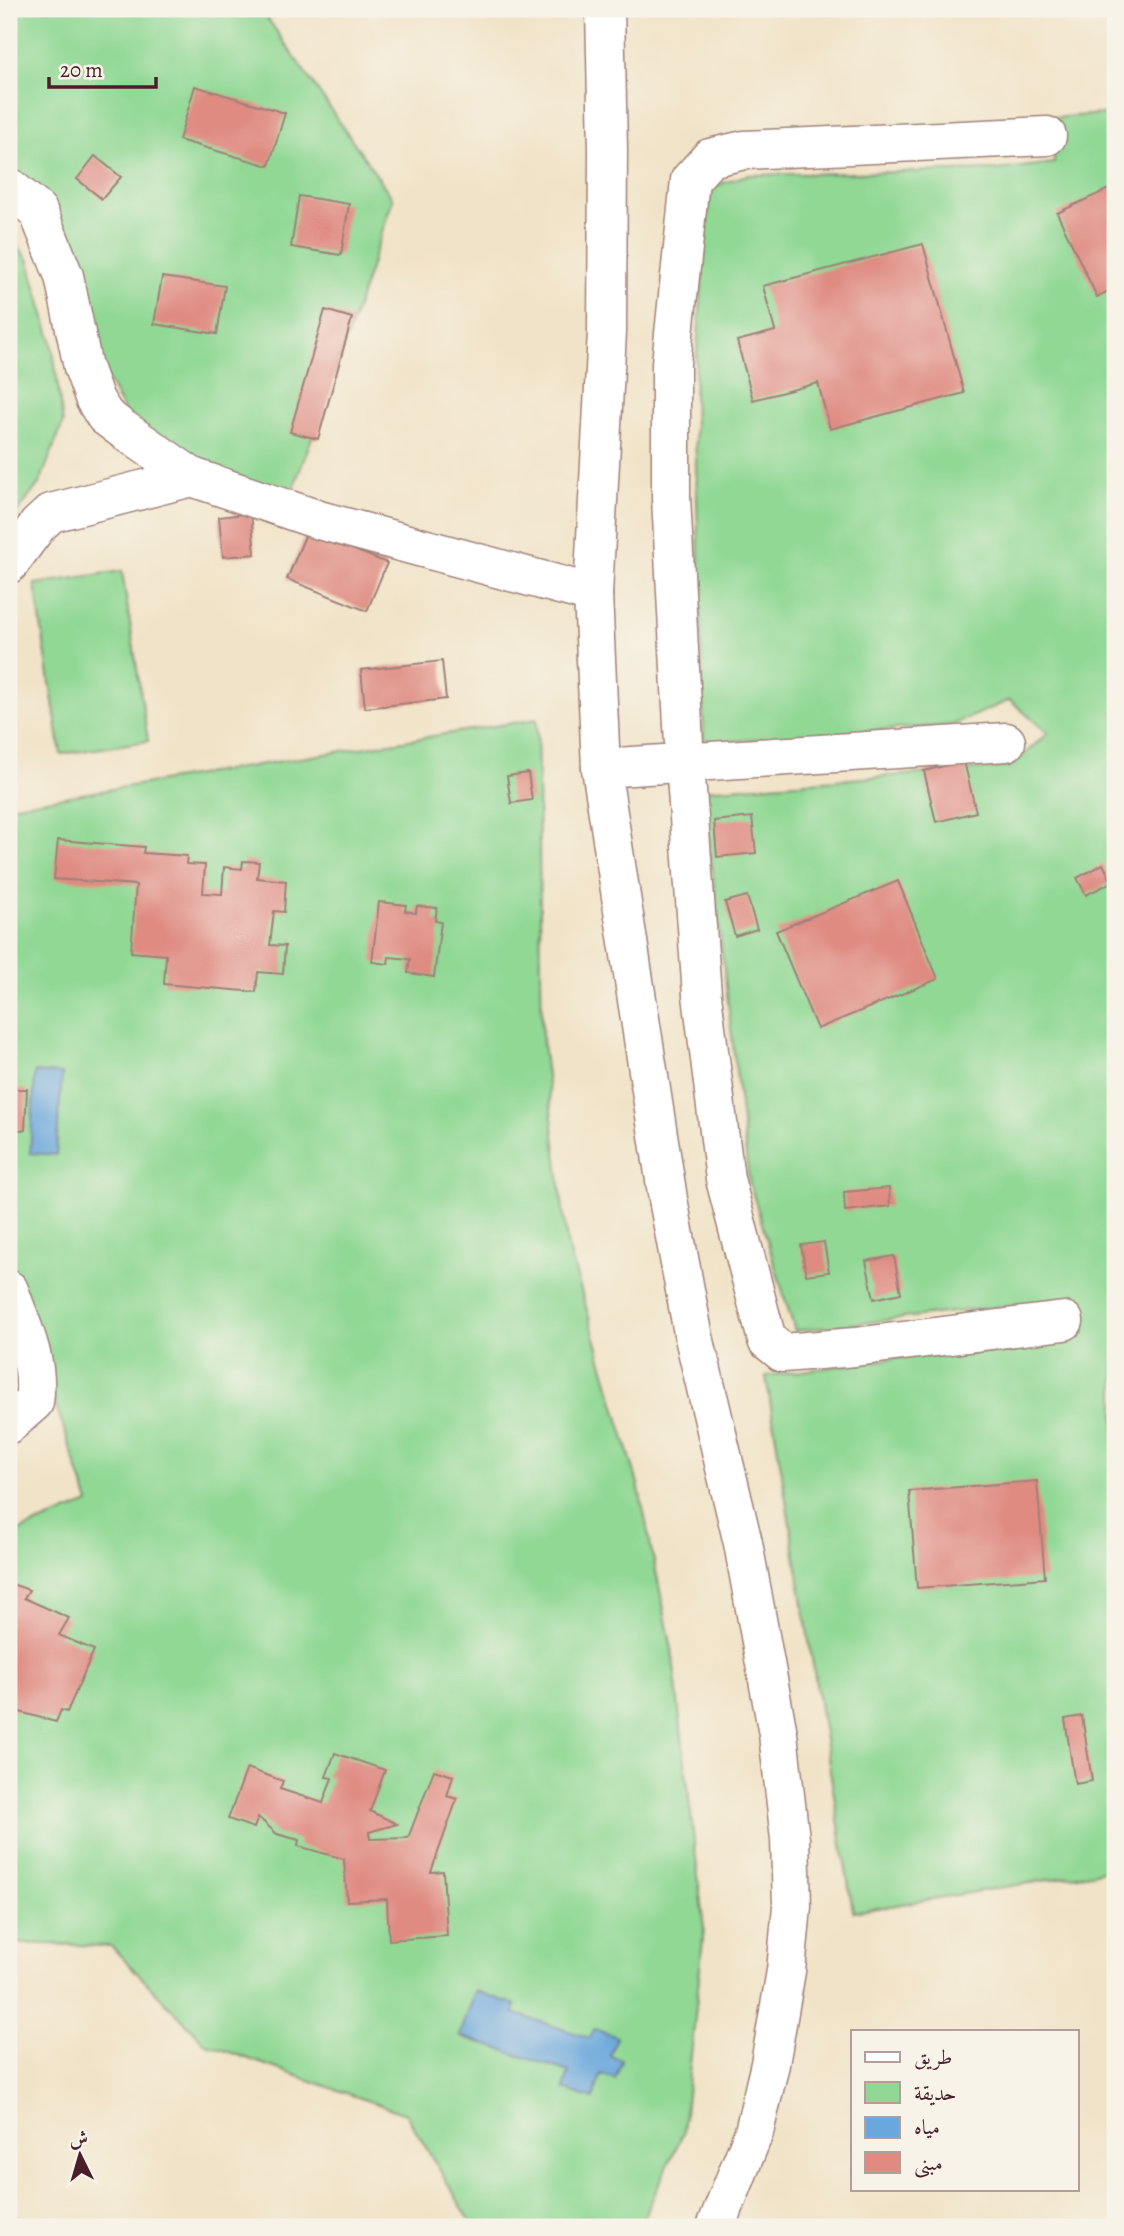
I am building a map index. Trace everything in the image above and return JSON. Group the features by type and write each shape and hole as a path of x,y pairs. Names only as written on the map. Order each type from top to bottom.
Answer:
{"street":[{"path":"605,9 608,149 607,332 593,594 601,768 667,1199 692,1333 743,1543 778,1734 790,1839 792,1906 786,1971 770,2064 754,2132 716,2227"},
{"path":"1047,136 744,150 710,158 690,180 671,363 671,497 684,762 702,995 724,1179 767,1340 783,1353 855,1347 1064,1321"},
{"path":"9,187 38,211 52,241 64,276 83,367 95,400 105,415 121,428 192,477 318,520 593,594"},
{"path":"9,564 38,525 51,513 192,477"},
{"path":"601,768 1006,742"},
{"path":"9,1290 32,1355 37,1381 34,1402 9,1424"}],"green space":[{"path":"9,9 261,9 393,199 332,383 290,497 192,459 127,417 96,358 77,257 55,206 9,169"},
{"path":"1115,113 1115,1869 853,1912 766,1376 1085,1332 1079,1297 795,1331 749,1181 703,790 1010,767 1048,733 1010,700 952,725 704,743 694,393 709,188 747,175 997,170 1054,163 1052,118"},
{"path":"9,236 28,259 52,343 63,423 40,482 9,524"},
{"path":"122,571 148,741 61,754 35,584"},
{"path":"537,719 542,1035 567,1243 638,1484 672,1649 704,1929 683,2133 639,2227 474,2227 406,2114 206,2044 111,1946 9,1943 9,1535 89,1503 9,1266 9,806"}],"water":[{"path":"35,1072 62,1074 56,1155 30,1153"},
{"path":"475,1991 516,2005 514,2013 590,2038 594,2029 617,2037 610,2056 622,2060 615,2079 601,2074 593,2099 564,2089 569,2072 460,2036"}],"building":[{"path":"195,86 285,113 269,166 179,140"},
{"path":"95,156 121,177 102,199 77,179"},
{"path":"1115,186 1115,288 1097,297 1057,213"},
{"path":"299,196 349,204 341,255 291,247"},
{"path":"923,244 964,393 830,429 818,383 753,400 737,341 775,331 763,286"},
{"path":"162,277 225,286 217,334 154,324"},
{"path":"325,310 352,318 318,439 290,432"},
{"path":"251,513 255,554 223,557 219,517"},
{"path":"307,531 387,563 367,611 287,579"},
{"path":"442,661 446,699 365,708 361,670"},
{"path":"964,761 976,812 936,822 924,771"},
{"path":"528,773 532,800 511,803 507,776"},
{"path":"752,817 756,853 717,857 714,821"},
{"path":"58,840 144,847 143,853 187,856 186,864 205,865 203,893 222,894 224,867 242,869 243,861 259,862 257,878 286,881 284,912 274,911 270,945 285,946 283,974 258,972 256,992 164,984 166,955 131,952 136,885 54,879"},
{"path":"1103,864 1112,882 1086,895 1077,878"},
{"path":"898,881 938,979 817,1029 776,931"},
{"path":"747,896 757,929 735,936 725,902"},
{"path":"379,902 406,905 405,911 416,913 417,906 437,908 435,921 441,922 434,977 408,973 410,959 389,957 388,964 372,962"},
{"path":"9,1089 27,1089 25,1130 9,1129"},
{"path":"889,1188 890,1206 845,1211 844,1192"},
{"path":"824,1242 829,1272 806,1275 801,1245"},
{"path":"894,1256 901,1293 874,1299 866,1261"},
{"path":"1037,1481 1045,1578 917,1588 909,1491"},
{"path":"9,1583 29,1590 24,1598 69,1618 59,1635 94,1650 67,1712 61,1710 56,1722 9,1709"},
{"path":"1082,1716 1092,1781 1075,1784 1065,1719"},
{"path":"335,1753 385,1770 370,1811 397,1824 369,1832 370,1839 408,1838 434,1770 453,1776 447,1796 457,1799 431,1872 443,1871 447,1936 389,1940 387,1899 347,1901 344,1859 298,1846 299,1840 277,1834 258,1817 254,1828 228,1819 247,1768 283,1781 280,1789 323,1803 332,1778 326,1777"}]}
